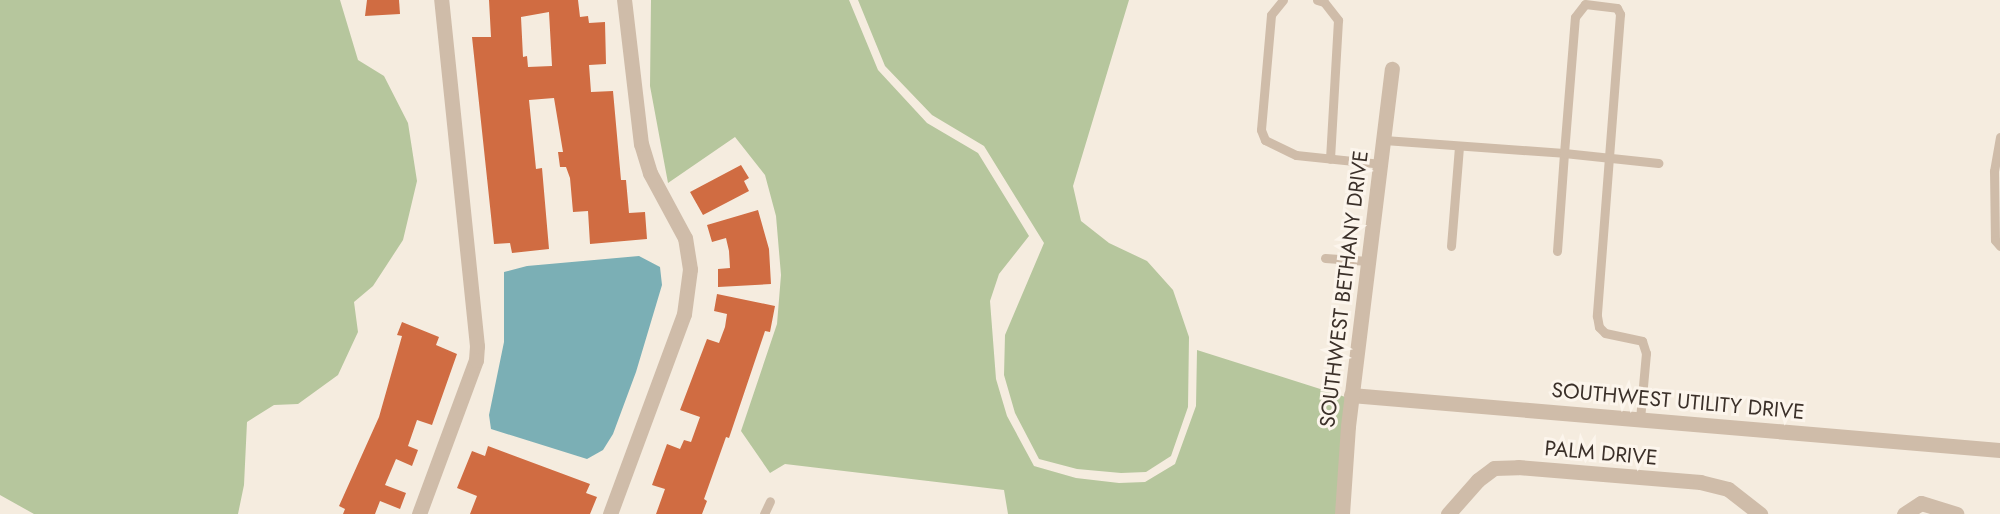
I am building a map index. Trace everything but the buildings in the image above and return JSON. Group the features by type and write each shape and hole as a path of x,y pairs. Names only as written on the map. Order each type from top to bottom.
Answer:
{"street":[{"path":"419,514 476,353 441,0"},
{"path":"610,514 684,314 690,270 685,238 650,173 641,144 624,0"},
{"name":"SOUTHWEST BETHANY DRIVE","path":"1342,514 1352,395 1392,69"},
{"name":"SOUTHWEST UTILITY DRIVE","path":"1352,395 2000,450"},
{"name":"PALM DRIVE","path":"1448,514 1478,480 1494,468 1518,467 1700,482 1728,489 1760,514"},
{"path":"1904,514 1921,503 1956,514"}],"lane":[{"path":"1283,0 1271,15 1261,130 1265,140 1278,149 1330,159 1381,164"},
{"path":"1317,0 1324,2 1338,20 1330,159"},
{"path":"1557,251 1575,17 1585,4 1610,6 1617,8 1620,14 1597,316 1599,327 1605,333 1642,341 1646,353 1640,419"},
{"path":"2000,137 1994,171 1995,240 2000,246"},
{"path":"1384,140 1564,153 1658,163"},
{"path":"1451,246 1459,146"},
{"path":"1325,258 1368,261"},
{"path":"764,514 770,501"}],"green space":[{"path":"0,0 340,0 358,60 384,76 408,123 417,181 403,240 373,286 354,302 358,332 338,375 298,404 274,405 247,422 244,485 238,514 34,514 0,495"},
{"path":"651,0 849,0 878,70 927,123 978,153 1029,236 999,274 990,301 996,379 1007,416 1034,466 1076,478 1119,483 1145,482 1175,464 1196,406 1197,350 1358,401 1346,514 1008,514 1004,490 785,464 770,473 741,431 777,324 781,275 776,216 765,175 735,137 668,183 650,86"},
{"path":"858,0 1129,0 1073,186 1081,221 1109,243 1147,261 1173,290 1189,337 1188,407 1171,456 1146,472 1121,473 1077,469 1039,459 1015,413 1004,375 1005,335 1044,243 984,146 932,115 885,66"}],"water":[{"path":"639,256 660,267 662,285 636,372 613,434 603,450 587,459 491,429 489,415 504,342 504,272 527,266"}]}
